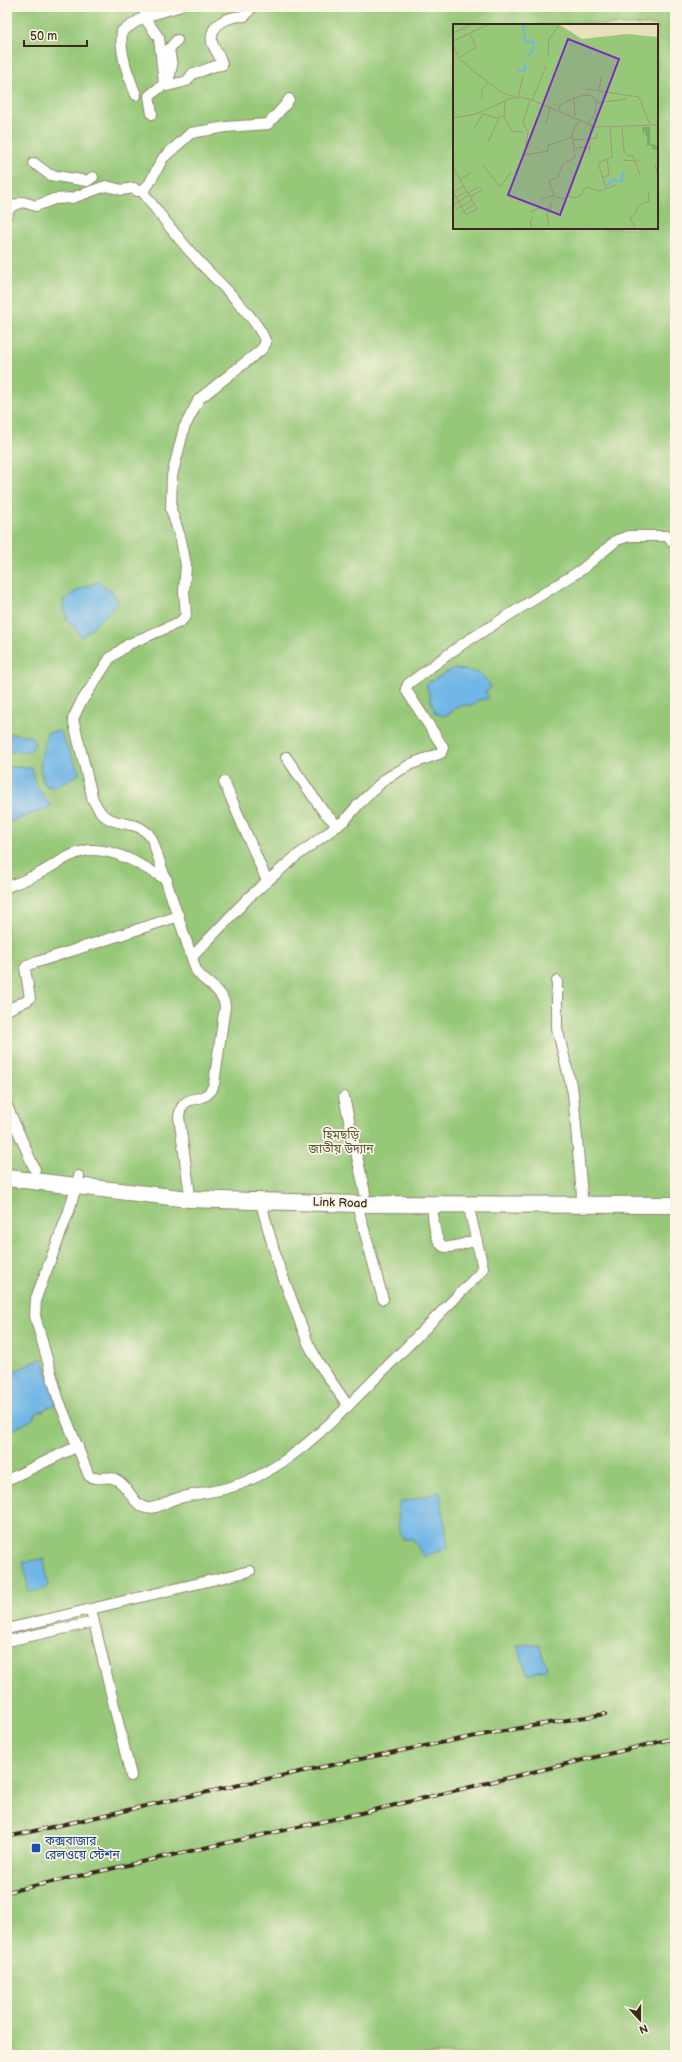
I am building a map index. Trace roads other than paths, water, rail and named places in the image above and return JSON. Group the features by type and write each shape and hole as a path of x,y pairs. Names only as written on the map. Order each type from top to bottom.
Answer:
{"highway":[{"name":"Link Road","path":"7,1168 34,1170 78,1180 189,1199 260,1200 675,1195"},
{"name":"Link Road","path":"7,1178 78,1180 432,1204 675,1205"}],"street":[{"path":"144,17 148,7"},
{"path":"136,95 129,77 121,42 122,31 144,17 178,7"},
{"path":"177,40 169,49 172,66 167,86 187,81 193,73 204,72 216,65 222,65 221,58 212,42 213,29 218,24 235,16 245,16 252,7"},
{"path":"144,17 159,38 162,52 164,84 149,96 152,114"},
{"path":"142,191 148,184 163,158 191,133 226,127 268,124 286,104 288,99"},
{"path":"34,164 50,174 87,181 93,177"},
{"path":"7,215 10,207 23,202 36,206 54,200 72,198 106,186 119,190 134,188 137,191 142,191 193,256 234,298 263,333 266,343 261,350 199,399 184,428 172,476 171,509 181,540 186,565 184,591 186,616 180,622 129,644 110,658 80,704 73,720 93,800 100,812 106,818 140,826 152,839 199,975 224,998 225,1006 212,1092 207,1096 184,1103 180,1107 179,1117 189,1188"},
{"path":"192,956 248,898 294,858 338,826 386,779 411,764 443,751 408,693 406,689 408,684 461,645 581,570 617,540 629,536 659,535 667,536 675,545"},
{"path":"286,757 323,811 338,826"},
{"path":"224,782 267,881"},
{"path":"7,887 37,874 66,858 90,850 112,853 135,862 167,880"},
{"path":"7,1010 30,998 25,968 28,965 179,916"},
{"path":"557,981 557,1028 573,1093 582,1196"},
{"path":"344,1097 361,1199 382,1299"},
{"path":"7,1106 34,1170"},
{"path":"78,1180 36,1298 35,1316 58,1398 89,1476 93,1479 112,1478 122,1484 139,1504 146,1508 152,1508 174,1499 239,1485 267,1472 302,1448 348,1406 464,1288 478,1276 483,1268 468,1204"},
{"path":"260,1200 277,1261 308,1343 318,1362 348,1406"},
{"path":"432,1204 437,1238 441,1245 446,1247 477,1240"},
{"path":"7,1480 78,1446"},
{"path":"7,1629 250,1571"},
{"path":"91,1610 131,1776"},
{"path":"7,1641 94,1622"}],"water":[{"path":"98,582 112,591 119,603 82,637 66,618 63,600 83,587"},
{"path":"454,668 471,671 481,675 485,678 491,688 485,692 488,696 487,699 479,700 473,705 457,706 451,713 443,716 435,713 426,684"},
{"path":"60,731 80,774 53,787 46,786 40,766 47,733"},
{"path":"7,733 31,736 35,743 30,752 7,751"},
{"path":"7,767 32,768 35,783 51,807 7,823"},
{"path":"43,1358 56,1404 35,1414 33,1419 7,1433 7,1375"},
{"path":"440,1492 448,1547 424,1557 413,1539 403,1539 398,1526 399,1503"},
{"path":"44,1559 48,1586 41,1590 29,1592 23,1562"},
{"path":"539,1644 547,1668 528,1675 517,1645"},
{"path":"7,1674 12,1688 7,1702"}],"railway":[{"path":"7,1837 380,1755 530,1726 605,1714"},
{"path":"7,1892 370,1811 675,1738"}],"place":[{"name":"কক্সবাজার রেলওয়ে স্টেশন","path":"36,1848"}],"park label":[{"name":"হিমছড়ি জাতীয় উদ্যান","path":"341,1142"}]}
